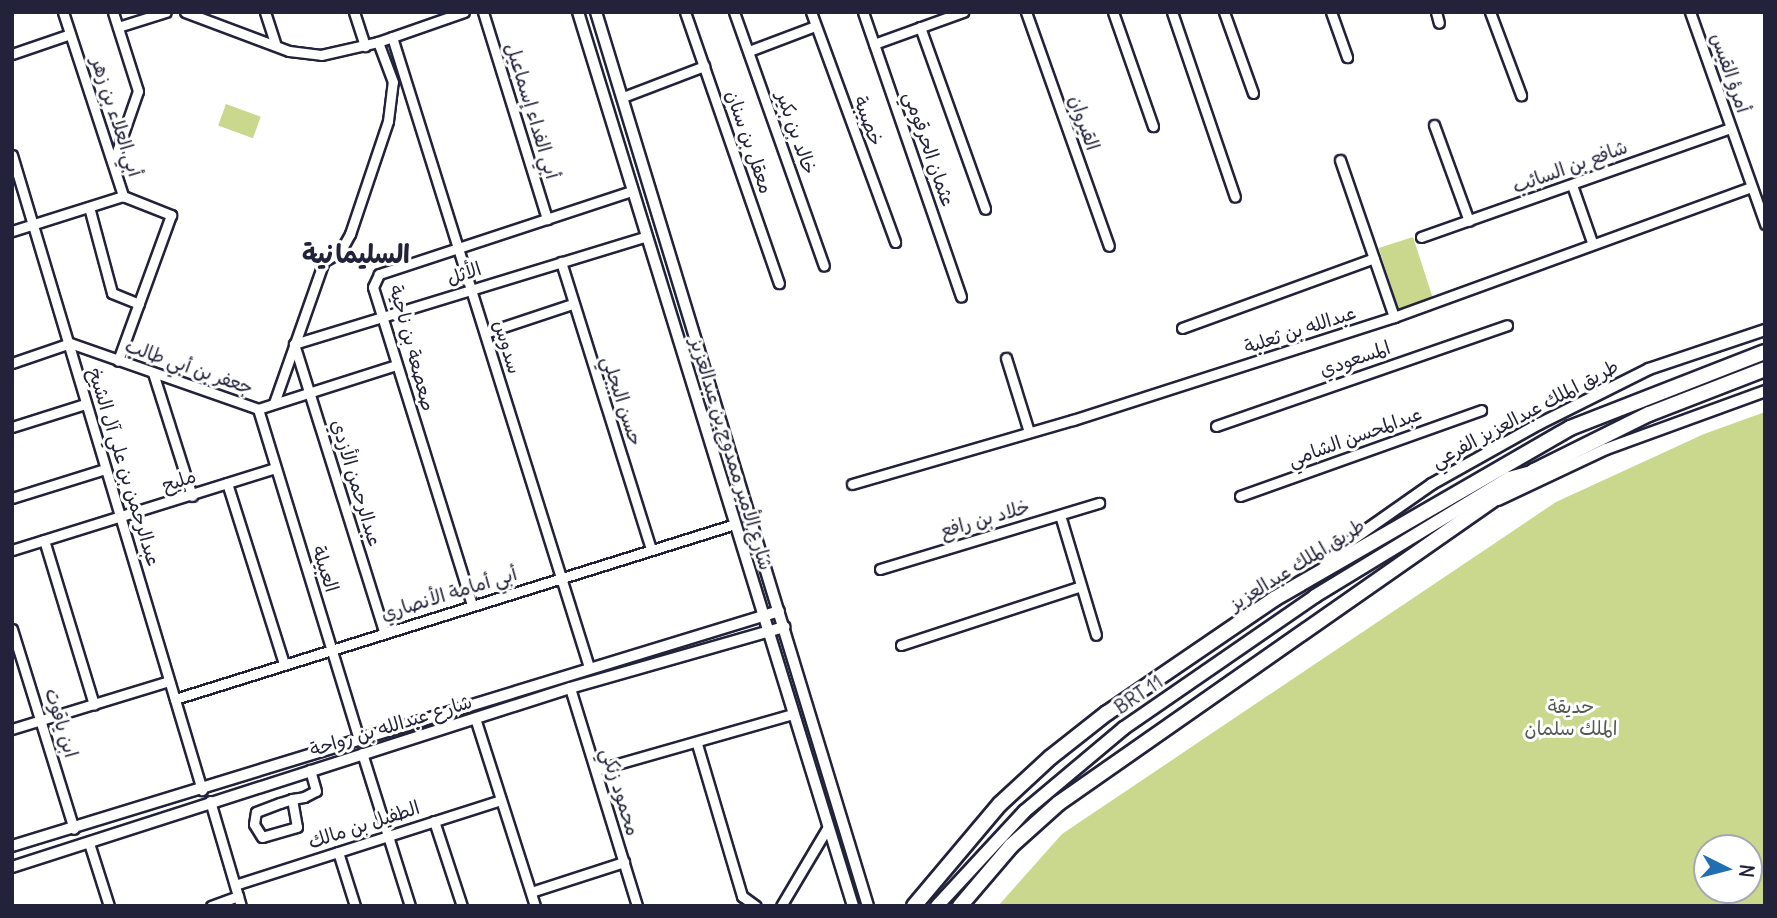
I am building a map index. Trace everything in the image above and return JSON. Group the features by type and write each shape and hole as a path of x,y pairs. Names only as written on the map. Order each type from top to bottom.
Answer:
{"main road":[{"name":"طريق الملك عبدالعزيز","path":"914,906 1000,803 1051,757 1107,713 1324,568 1570,428 1765,352"},
{"path":"960,906 1011,846 1059,803 1284,641 1495,501 1534,471 1684,398 1765,369"},
{"name":"BRT 11","path":"937,906 1025,811 1114,736 1315,596 1509,478 1534,471"},
{"name":"BRT 11","path":"1390,550 1461,488"}],"street":[{"name":"أبي العلاء بن زهر","path":"63,12 123,196 171,215 118,361"},
{"path":"113,12 138,91 113,164"},
{"path":"118,27 166,12"},
{"path":"184,12 275,43 289,51 321,55 365,46 463,12"},
{"path":"265,12 275,43"},
{"path":"354,12 365,46"},
{"name":"أبي الفداء إسماعيل","path":"483,12 547,219"},
{"name":"شارع الأمير ممدوح بن عبدالعزيز","path":"578,12 645,237 853,906"},
{"name":"شارع الأمير ممدوح بن عبدالعزيز","path":"597,12 868,906"},
{"name":"معقل بن سنان","path":"684,12 779,283"},
{"name":"خالد بن بكير","path":"734,12 824,266"},
{"name":"خصيبة","path":"811,12 895,242"},
{"name":"عثمان الحرقومي","path":"863,12 961,298"},
{"path":"874,44 963,12"},
{"name":"القيروان","path":"1026,12 1108,246"},
{"path":"1113,12 1153,126"},
{"path":"1172,12 1235,197"},
{"path":"1224,12 1253,93"},
{"path":"1331,12 1347,57"},
{"path":"1436,12 1439,23"},
{"path":"1490,12 1521,95"},
{"name":"أمرؤ القيس","path":"1690,12 1765,224"},
{"path":"749,51 815,26"},
{"path":"920,27 985,209"},
{"path":"12,54 70,34"},
{"name":"سدوس","path":"392,37 589,667"},
{"path":"274,403 324,261 340,252 350,234 388,121 393,82 378,42"},
{"path":"623,96 704,66"},
{"path":"1434,125 1469,221"},
{"name":"شافع بن السائب","path":"1421,237 1730,128"},
{"name":"عبدالرحمن بن علي آل الشيخ","path":"12,155 35,224 85,404 202,790"},
{"path":"1340,160 1394,317"},
{"path":"1572,185 1592,242"},
{"name":"عبدالله بن ثعلبة","path":"852,484 1029,432 1394,317 1592,242 1751,187"},
{"name":"صعصعة بن ناجية","path":"472,605 373,287 379,274 632,191"},
{"path":"12,231 123,196"},
{"path":"89,207 112,293 139,304"},
{"name":"الأثل","path":"294,344 645,237"},
{"path":"1182,328 1374,258"},
{"name":"حسن البجلي","path":"561,262 651,549"},
{"path":"485,333 572,304"},
{"name":"المسعودي","path":"1216,426 1507,325"},
{"name":"طريق الملك عبدالعزيز الفرعي","path":"1324,568 1342,547 1432,484 1539,424 1649,369 1765,330"},
{"path":"12,363 70,344"},
{"name":"جعفر بن أبي طالب","path":"70,344 258,409 396,365"},
{"name":"عبدالرحمن الأزدي","path":"294,344 384,632"},
{"path":"1006,358 1029,432"},
{"path":"153,373 192,495"},
{"path":"1495,501 1606,449 1765,391"},
{"path":"12,427 85,404"},
{"name":"العبيلة","path":"258,409 359,740"},
{"name":"عبدالمحسن الشامي","path":"1240,496 1481,410"},
{"name":"مليح","path":"12,550 275,468"},
{"path":"12,498 105,469"},
{"path":"227,483 284,664"},
{"name":"خلاد بن رافع","path":"880,569 1099,503"},
{"path":"1060,516 1096,635"},
{"name":"أبي أمامة الأنصاري","path":"175,699 735,524"},
{"path":"44,540 94,705"},
{"path":"901,645 1081,586"},
{"name":"شارع عبدالله بن رواحة","path":"12,846 202,790 589,667 779,611"},
{"name":"شارع عبدالله بن رواحة","path":"12,867 209,801 570,688 783,627"},
{"name":"ابن ياقوت","path":"12,629 43,721 74,829"},
{"path":"12,729 169,681"},
{"name":"محمود زنكي","path":"570,688 637,906"},
{"path":"596,770 696,744 792,714"},
{"path":"475,718 536,906"},
{"path":"696,744 742,896 755,906"},
{"path":"362,753 410,906"},
{"path":"292,800 297,827 262,837 254,824 256,812 316,791 310,769"},
{"name":"الطفيل بن مالك","path":"238,884 501,800"},
{"path":"209,801 238,884 239,901 211,906"},
{"path":"434,821 462,906"},
{"path":"781,906 828,827"},
{"path":"89,843 108,906"},
{"path":"338,852 355,906"},
{"path":"531,892 624,862"}],"green space":[{"path":"226,104 261,117 253,138 218,126"},
{"path":"1413,237 1434,301 1399,312 1379,248"},
{"name":"حديقة الملك سلمان","path":"1765,412 1765,906 998,906 1062,834 1556,502 1704,434"}],"district":[{"name":"السليمانية","path":"356,254"}]}
